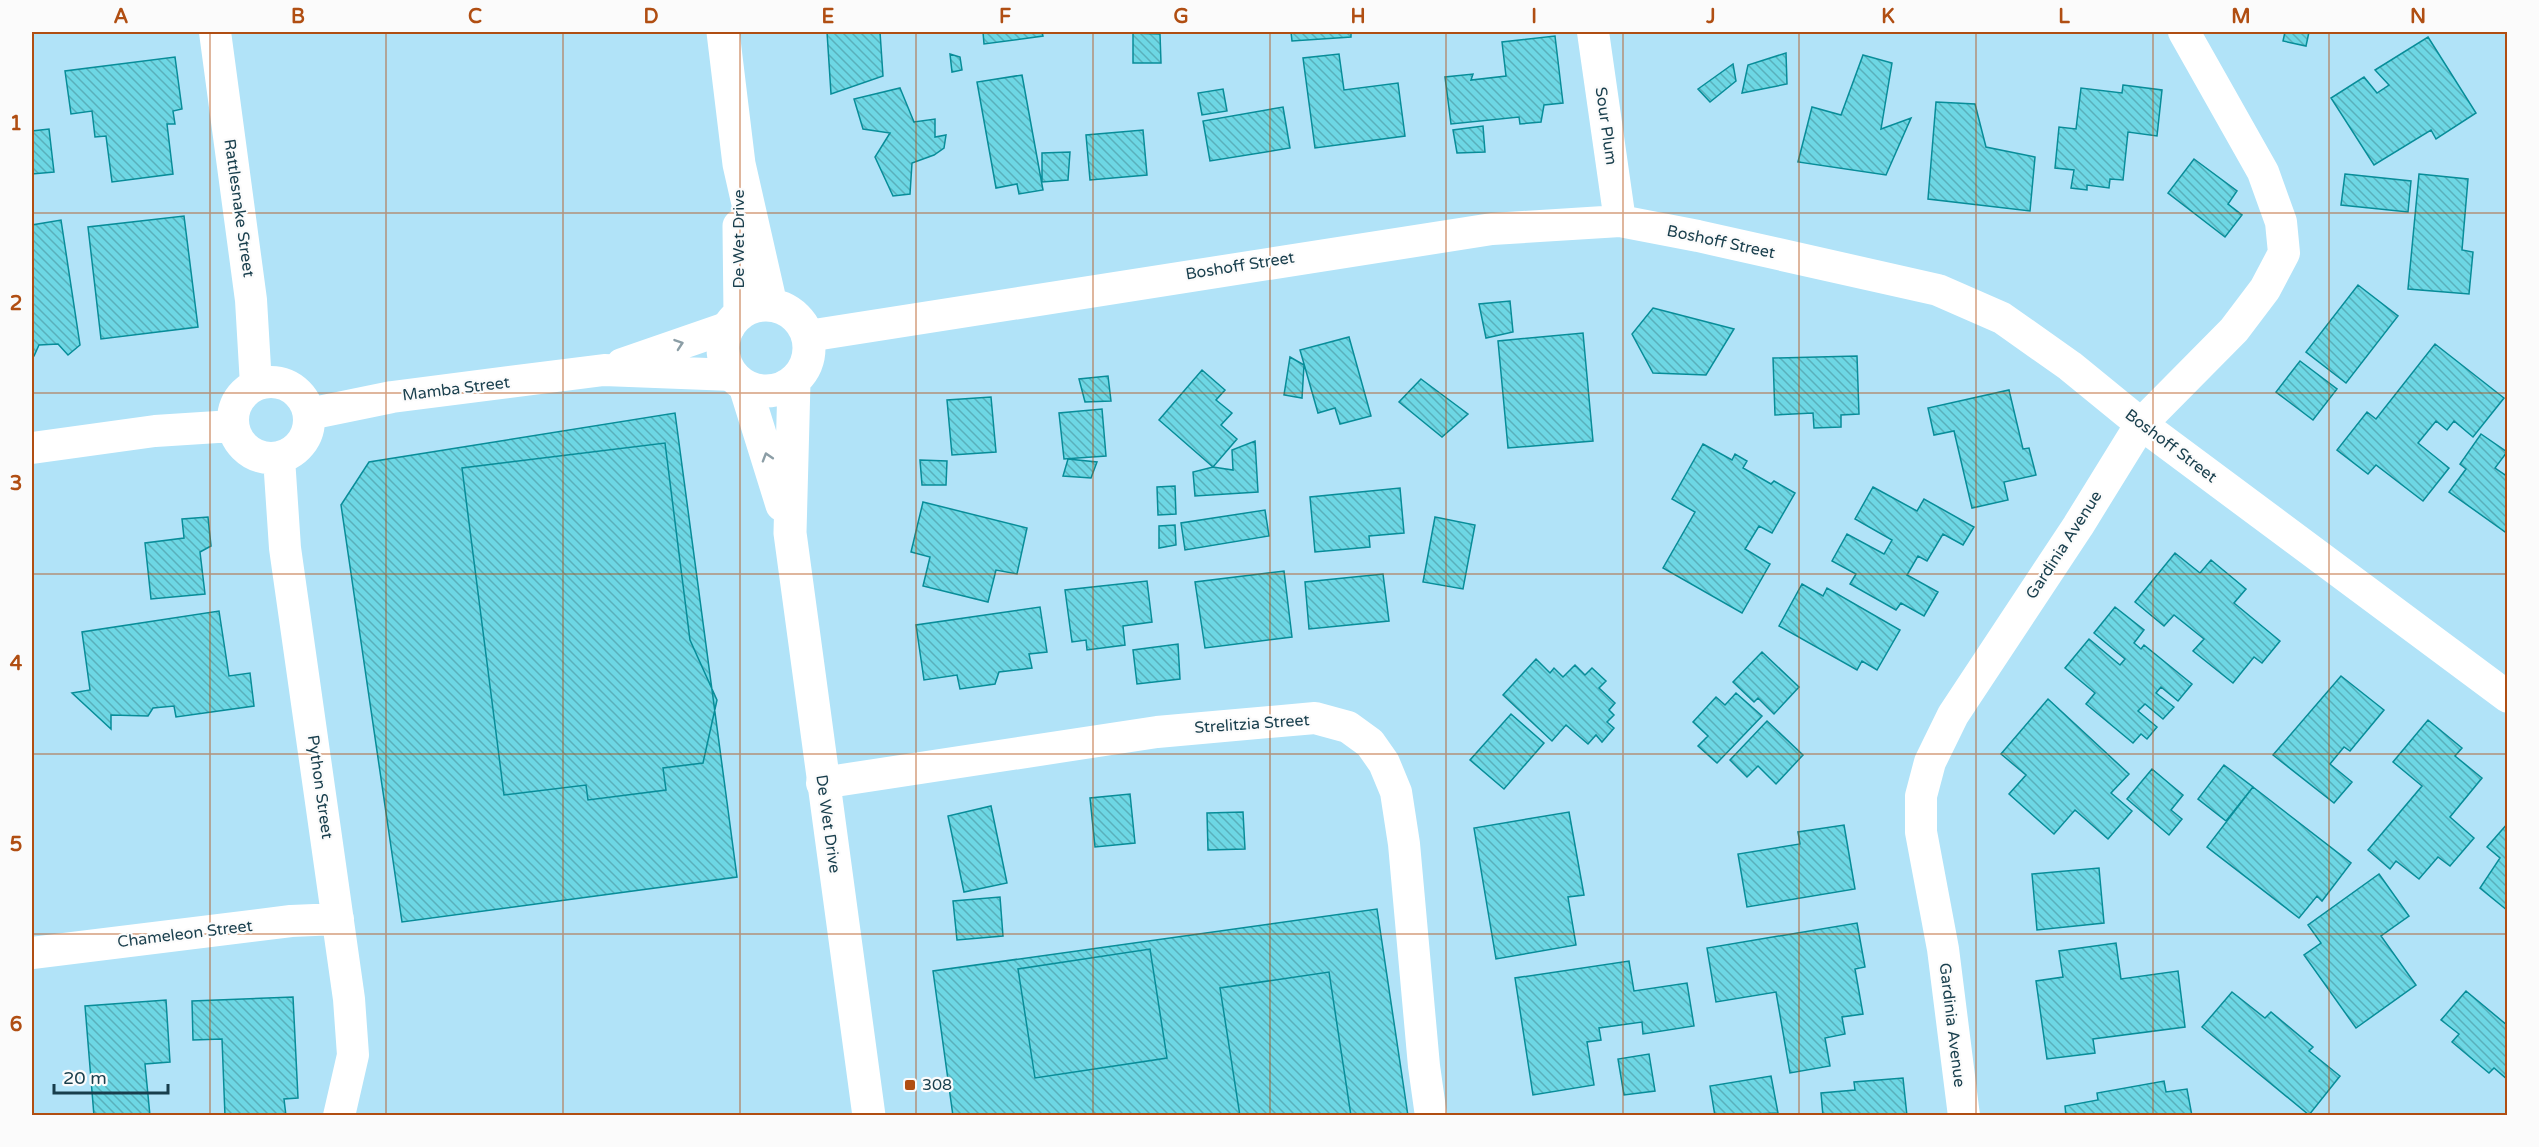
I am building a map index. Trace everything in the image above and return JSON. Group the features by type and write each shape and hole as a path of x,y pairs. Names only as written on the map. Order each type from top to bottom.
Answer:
{"street":[{"name":"Rattlesnake Street","path":"215,32 251,300 256,385"},
{"name":"De Wet Drive","path":"723,32 739,164 771,305"},
{"name":"Sour Plum","path":"1593,32 1620,221"},
{"name":"Gardinia Avenue","path":"1964,1116 1943,949 1921,832 1921,796 1929,762 1953,715 2078,526 2141,424 2234,330 2265,289 2284,253 2281,222 2263,172 2184,32"},
{"name":"De Wet Drive","path":"734,320 739,164"},
{"name":"Boshoff Street","path":"808,336 1492,228 1620,221 1698,236 1938,290 2002,318 2028,335 2141,424 2508,697"},
{"path":"771,305 787,310 800,321 808,336 809,353 804,369 794,382 779,390 762,391 739,380 725,360 723,343 734,320 754,306 771,305"},
{"name":"Mamba Street","path":"604,370 734,320"},
{"name":"Mamba Street","path":"309,414 392,397 604,370 739,380"},
{"name":"De Wet Drive","path":"739,380 790,533"},
{"path":"268,382 286,386 301,397 309,414 306,437 290,454 279,458 259,457 249,452 236,436 233,426 237,402 256,385 268,382"},
{"name":"De Wet Drive","path":"794,382 790,533 822,783 869,1116"},
{"path":"32,448 155,431 233,426"},
{"name":"Python Street","path":"279,458 285,548 349,999 353,1055 339,1116"},
{"name":"Strelitzia Street","path":"822,783 1157,732 1315,718 1348,727 1370,743 1384,763 1396,792 1404,844 1424,1066 1431,1116"},
{"name":"Chameleon Street","path":"32,953 291,921 338,920"}],"building":[{"path":"827,32 880,32 883,76 831,94"},
{"path":"983,32 1042,32 1043,36 984,44"},
{"path":"1291,32 1351,32 1351,37 1292,41"},
{"path":"2285,32 2309,32 2306,46 2283,41"},
{"path":"1133,33 1160,34 1161,63 1133,63"},
{"path":"1555,36 1563,103 1544,105 1541,122 1520,124 1519,117 1451,124 1445,77 1473,74 1471,80 1506,76 1502,42"},
{"path":"2428,37 2476,113 2436,139 2431,130 2374,165 2331,98 2364,77 2377,93 2389,85 2375,70"},
{"path":"1786,53 1787,84 1742,93 1748,65"},
{"path":"950,54 960,57 962,70 952,72"},
{"path":"1339,54 1344,90 1398,83 1405,136 1315,148 1303,58"},
{"path":"1863,55 1892,63 1881,129 1911,118 1886,175 1798,162 1812,107 1841,115"},
{"path":"175,57 182,109 173,111 175,124 167,124 173,174 112,182 106,136 95,137 92,111 71,114 65,71"},
{"path":"1733,64 1736,81 1710,102 1698,89"},
{"path":"1022,75 1043,190 1019,194 1017,184 996,188 977,82"},
{"path":"2123,85 2162,90 2157,136 2128,132 2123,180 2110,179 2109,188 2087,185 2087,190 2071,188 2074,170 2055,168 2059,127 2076,129 2081,88 2122,93"},
{"path":"900,88 914,122 935,119 935,137 946,135 944,148 934,155 912,163 910,194 893,196 875,157 890,133 863,129 854,99"},
{"path":"1223,89 1227,111 1202,115 1198,93"},
{"path":"1936,102 1975,104 1986,147 2035,157 2030,211 1928,199"},
{"path":"1283,107 1290,148 1210,161 1203,121"},
{"path":"1483,126 1485,152 1457,153 1453,130"},
{"path":"49,129 54,172 32,174 32,131"},
{"path":"1143,130 1147,175 1090,180 1086,135"},
{"path":"1070,152 1068,180 1042,182 1042,153"},
{"path":"2194,159 2237,191 2228,204 2242,215 2225,237 2168,193"},
{"path":"2345,174 2411,181 2408,212 2341,205"},
{"path":"2419,174 2468,179 2462,250 2473,252 2469,294 2408,289"},
{"path":"184,216 198,327 101,339 88,227"},
{"path":"61,220 80,345 68,355 58,344 39,345 32,356 32,225"},
{"path":"2358,285 2398,316 2346,383 2306,352"},
{"path":"1510,301 1513,332 1486,338 1479,304"},
{"path":"1653,308 1734,329 1706,375 1653,373 1632,334"},
{"path":"1583,333 1593,441 1508,448 1498,341"},
{"path":"1349,337 1371,416 1340,424 1335,408 1318,413 1300,350"},
{"path":"2435,344 2504,398 2473,437 2454,421 2447,430 2436,421 2418,443 2449,468 2423,501 2376,465 2368,474 2337,450 2367,412 2376,419"},
{"path":"1857,356 1859,414 1841,415 1841,427 1814,428 1813,413 1775,415 1773,358"},
{"path":"1290,357 1304,365 1302,398 1284,395"},
{"path":"2300,361 2337,389 2313,420 2276,392"},
{"path":"1202,370 1225,390 1216,400 1232,413 1221,425 1237,439 1213,467 1159,420"},
{"path":"1108,376 1111,401 1085,402 1079,379"},
{"path":"1421,379 1468,414 1442,437 1399,402"},
{"path":"2009,390 2023,449 2029,448 2036,475 2004,482 2008,500 1972,508 1954,431 1934,435 1928,408"},
{"path":"991,397 996,452 952,455 947,400"},
{"path":"1102,409 1106,456 1064,459 1059,413"},
{"path":"675,413 737,877 402,922 341,505 369,462"},
{"path":"2481,434 2507,452 2495,468 2508,477 2508,534 2449,492 2466,469 2460,464"},
{"path":"1255,441 1258,492 1195,496 1193,472 1213,467 1233,470 1232,450"},
{"path":"665,443 690,640 717,700 703,763 663,768 666,790 588,800 586,785 504,795 462,468"},
{"path":"1703,444 1732,460 1735,454 1747,461 1743,468 1771,484 1774,481 1795,493 1772,533 1759,526 1745,549 1770,564 1742,613 1663,568 1695,512 1672,499"},
{"path":"1068,459 1097,462 1091,478 1063,476"},
{"path":"920,460 947,461 946,485 922,485"},
{"path":"1175,486 1176,514 1158,515 1157,487"},
{"path":"1873,487 1917,511 1924,499 1974,527 1963,545 1943,534 1927,561 1918,556 1907,575 1938,592 1924,616 1901,603 1896,610 1850,584 1856,574 1832,561 1847,534 1884,554 1892,540 1855,519"},
{"path":"1400,488 1404,533 1369,536 1370,547 1315,552 1310,497"},
{"path":"923,502 1027,528 1017,574 996,570 988,602 923,586 930,557 911,552"},
{"path":"1265,510 1269,536 1185,550 1181,523"},
{"path":"208,517 211,546 200,552 205,594 151,599 145,543 184,538 182,519"},
{"path":"1435,517 1475,525 1463,589 1423,582"},
{"path":"1175,525 1176,545 1159,548 1159,526"},
{"path":"2175,553 2200,573 2211,560 2246,589 2234,603 2280,641 2262,663 2254,657 2233,683 2193,651 2204,639 2174,615 2164,626 2135,602"},
{"path":"1284,571 1292,637 1205,648 1195,582"},
{"path":"1383,574 1389,621 1309,629 1305,582"},
{"path":"1147,581 1152,622 1123,626 1125,645 1087,650 1086,640 1072,642 1065,590"},
{"path":"1802,584 1823,596 1827,588 1900,630 1877,670 1862,661 1857,670 1779,626"},
{"path":"1040,607 1047,652 1029,654 1032,668 999,672 995,684 960,689 957,675 924,680 916,625"},
{"path":"2115,607 2144,630 2134,643 2141,649 2144,645 2192,684 2178,701 2161,687 2156,693 2174,707 2163,719 2145,704 2138,711 2157,727 2147,739 2141,734 2133,743 2086,704 2095,693 2065,668 2089,639 2120,665 2125,659 2094,633"},
{"path":"219,611 229,676 250,673 254,706 176,717 174,706 153,708 148,716 111,715 111,729 72,693 90,690 82,632"},
{"path":"1178,644 1180,679 1137,684 1133,650"},
{"path":"1762,652 1799,687 1774,714 1758,698 1754,702 1733,682"},
{"path":"1536,659 1550,673 1554,668 1563,677 1575,665 1585,675 1592,668 1606,681 1599,688 1615,703 1609,710 1614,715 1607,722 1614,728 1602,742 1596,735 1588,744 1566,725 1552,741 1503,695"},
{"path":"2341,676 2384,710 2350,751 2344,747 2330,764 2352,782 2334,803 2273,755"},
{"path":"1736,693 1762,716 1717,763 1698,746 1708,736 1693,722 1716,697 1725,705"},
{"path":"2048,699 2129,774 2111,793 2132,811 2108,839 2075,810 2054,834 2009,794 2026,775 2001,754"},
{"path":"1511,714 1544,743 1504,789 1470,760"},
{"path":"2428,720 2462,748 2455,756 2482,778 2450,817 2474,838 2450,866 2438,857 2419,879 2396,861 2390,869 2368,850 2422,786 2393,762"},
{"path":"1767,721 1803,755 1776,784 1758,766 1747,777 1730,760"},
{"path":"2224,765 2253,787 2226,821 2198,799"},
{"path":"2152,769 2183,795 2171,810 2182,819 2169,835 2127,799"},
{"path":"2253,787 2351,863 2322,901 2317,896 2299,918 2207,847"},
{"path":"1130,794 1135,843 1095,847 1090,798"},
{"path":"991,806 1007,883 964,892 948,816"},
{"path":"1243,812 1245,849 1208,850 1207,813"},
{"path":"1569,812 1584,895 1568,897 1576,945 1496,959 1474,828"},
{"path":"2508,823 2508,911 2480,888 2500,858 2487,847"},
{"path":"1844,825 1855,889 1747,907 1738,854 1800,844 1798,832"},
{"path":"2099,868 2104,923 2037,930 2032,874"},
{"path":"2379,874 2409,916 2381,936 2416,985 2356,1028 2304,955 2321,943 2308,925"},
{"path":"1000,897 1003,936 957,940 953,901"},
{"path":"1377,909 1408,1116 953,1116 933,971"},
{"path":"1857,923 1865,967 1855,969 1863,1014 1842,1017 1845,1034 1825,1038 1830,1066 1790,1073 1776,992 1716,1002 1707,948"},
{"path":"2116,943 2121,979 2178,971 2185,1027 2093,1039 2095,1053 2047,1059 2036,981 2063,977 2059,951"},
{"path":"1150,949 1167,1058 1035,1078 1018,969"},
{"path":"1629,961 1634,991 1687,983 1694,1026 1643,1034 1642,1022 1599,1028 1601,1040 1587,1042 1594,1085 1533,1095 1515,978"},
{"path":"1329,972 1351,1116 1240,1116 1220,988"},
{"path":"2466,991 2508,1026 2508,1080 2494,1068 2489,1073 2452,1042 2459,1034 2441,1020"},
{"path":"2232,992 2265,1018 2271,1012 2313,1047 2309,1051 2340,1076 2309,1115 2202,1027"},
{"path":"293,997 298,1098 284,1099 286,1116 225,1116 222,1039 193,1040 192,1001"},
{"path":"166,1000 170,1062 145,1064 150,1116 94,1116 85,1006"},
{"path":"1649,1054 1655,1091 1624,1095 1618,1059"},
{"path":"1771,1076 1778,1113 1715,1116 1710,1086"},
{"path":"1903,1078 1907,1116 1823,1116 1821,1093 1855,1090 1854,1082"},
{"path":"2164,1081 2166,1092 2187,1089 2192,1116 2066,1116 2065,1106 2098,1100 2097,1093"}],"place":[{"name":"308","path":"910,1085"}]}
